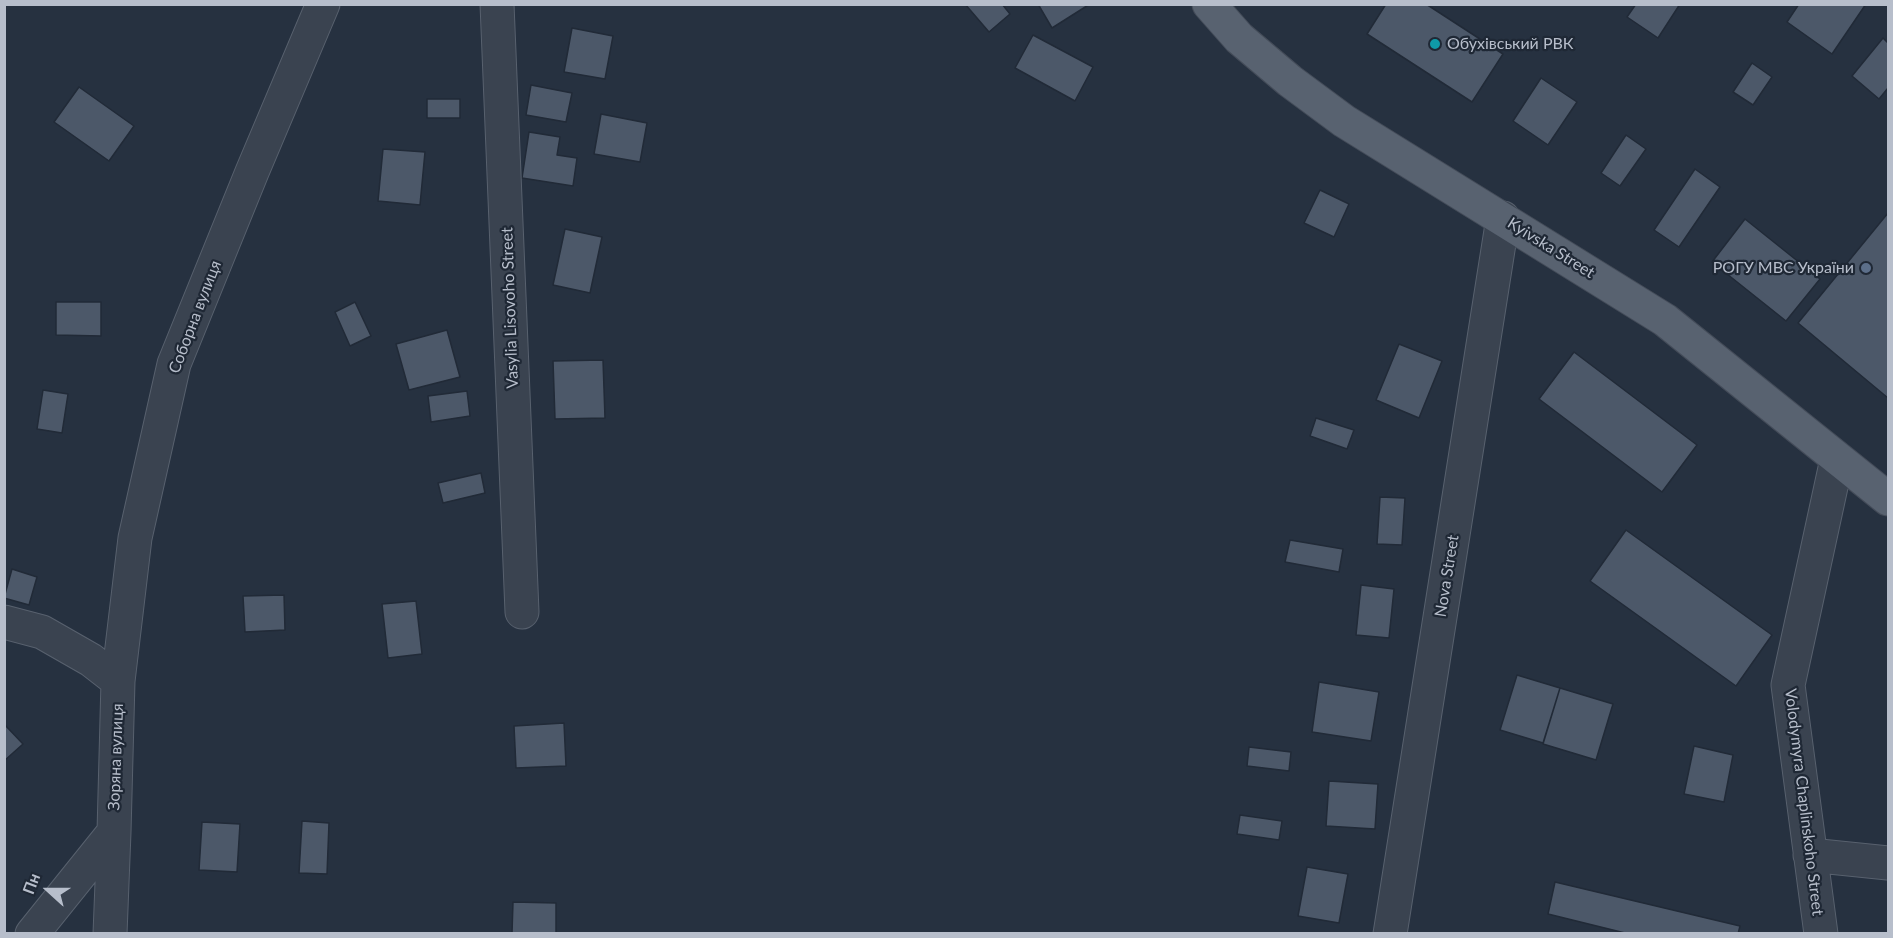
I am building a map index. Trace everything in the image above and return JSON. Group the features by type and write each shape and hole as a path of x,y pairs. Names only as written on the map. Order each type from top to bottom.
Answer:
{"main road":[{"name":"Kyivska Street","path":"1209,4 1239,38 1290,81 1344,121 1665,320 1888,499"}],"street":[{"name":"Соборна вулиця","path":"118,681 135,538 174,364 323,4"},
{"name":"Vasylia Lisovoho Street","path":"497,4 522,612"},
{"name":"Nova Street","path":"1390,933 1503,218"},
{"name":"Volodymyra Chaplinskoho Street","path":"1821,933 1788,685 1837,459"},
{"name":"Зоряна вулиця","path":"4,622 42,632 91,660 118,681 114,832 32,933"},
{"path":"110,933 114,832"},
{"path":"1810,855 1888,863"}],"building":[{"path":"965,4 1002,4 1010,14 989,32"},
{"path":"1038,4 1090,4 1052,28"},
{"name":"Обухівський РВК","path":"1386,4 1426,4 1503,54 1472,102 1367,34"},
{"path":"1636,4 1680,4 1658,38 1627,17"},
{"path":"1799,4 1866,4 1832,54 1787,22"},
{"path":"572,28 613,36 605,79 564,72"},
{"path":"1033,35 1093,67 1075,101 1015,68"},
{"path":"1883,38 1888,43 1888,88 1879,99 1852,76"},
{"path":"1752,63 1772,77 1753,105 1733,92"},
{"path":"1541,78 1577,102 1548,145 1513,121"},
{"path":"531,85 572,93 566,122 526,115"},
{"path":"79,87 134,126 109,161 54,122"},
{"path":"427,99 460,99 460,118 427,118"},
{"path":"601,114 647,123 640,162 594,154"},
{"path":"529,132 560,137 557,155 577,158 573,186 522,178"},
{"path":"1626,135 1646,149 1620,186 1601,173"},
{"path":"383,149 425,152 420,205 378,201"},
{"path":"1695,169 1720,187 1679,247 1654,230"},
{"path":"1320,190 1349,204 1334,237 1304,223"},
{"name":"РОГУ МВС України","path":"1888,213 1888,398 1798,323"},
{"path":"1745,219 1820,279 1786,321 1712,262"},
{"path":"565,229 602,237 590,293 553,285"},
{"path":"56,302 101,302 101,336 56,335"},
{"path":"355,302 371,336 350,346 335,312"},
{"path":"447,330 460,377 409,390 396,344"},
{"path":"1399,344 1442,361 1419,418 1376,400"},
{"path":"1574,352 1697,445 1662,492 1539,399"},
{"path":"603,360 605,418 555,419 553,361"},
{"path":"43,390 68,394 62,433 37,429"},
{"path":"467,391 470,416 431,422 428,396"},
{"path":"1316,418 1354,430 1347,449 1310,436"},
{"path":"481,473 485,493 443,503 438,483"},
{"path":"1380,497 1405,498 1402,545 1377,544"},
{"path":"1626,530 1772,635 1736,686 1590,581"},
{"path":"1290,540 1343,549 1339,572 1285,562"},
{"path":"12,569 37,577 29,605 4,598"},
{"path":"1361,585 1394,589 1389,638 1356,635"},
{"path":"284,595 285,630 245,632 243,596"},
{"path":"416,601 422,654 388,658 382,604"},
{"path":"1517,675 1560,688 1543,743 1500,730"},
{"path":"1319,682 1379,692 1371,741 1312,732"},
{"path":"1560,688 1613,704 1596,760 1543,744"},
{"path":"564,723 566,766 516,768 514,726"},
{"path":"4,724 23,744 4,761"},
{"path":"1694,746 1733,755 1724,802 1684,794"},
{"path":"1249,747 1291,752 1289,771 1247,766"},
{"path":"1329,781 1378,784 1375,829 1326,826"},
{"path":"1240,815 1282,821 1279,840 1237,834"},
{"path":"302,821 329,823 327,874 299,873"},
{"path":"202,822 240,824 237,872 199,870"},
{"path":"1307,867 1348,874 1339,923 1298,916"},
{"path":"1555,882 1740,926 1738,934 1629,934 1548,914"},
{"path":"513,902 556,903 556,934 512,933"}],"place":[{"name":"Обухівський РВК","path":"1435,44"},
{"name":"РОГУ МВС України","path":"1866,268"}]}
